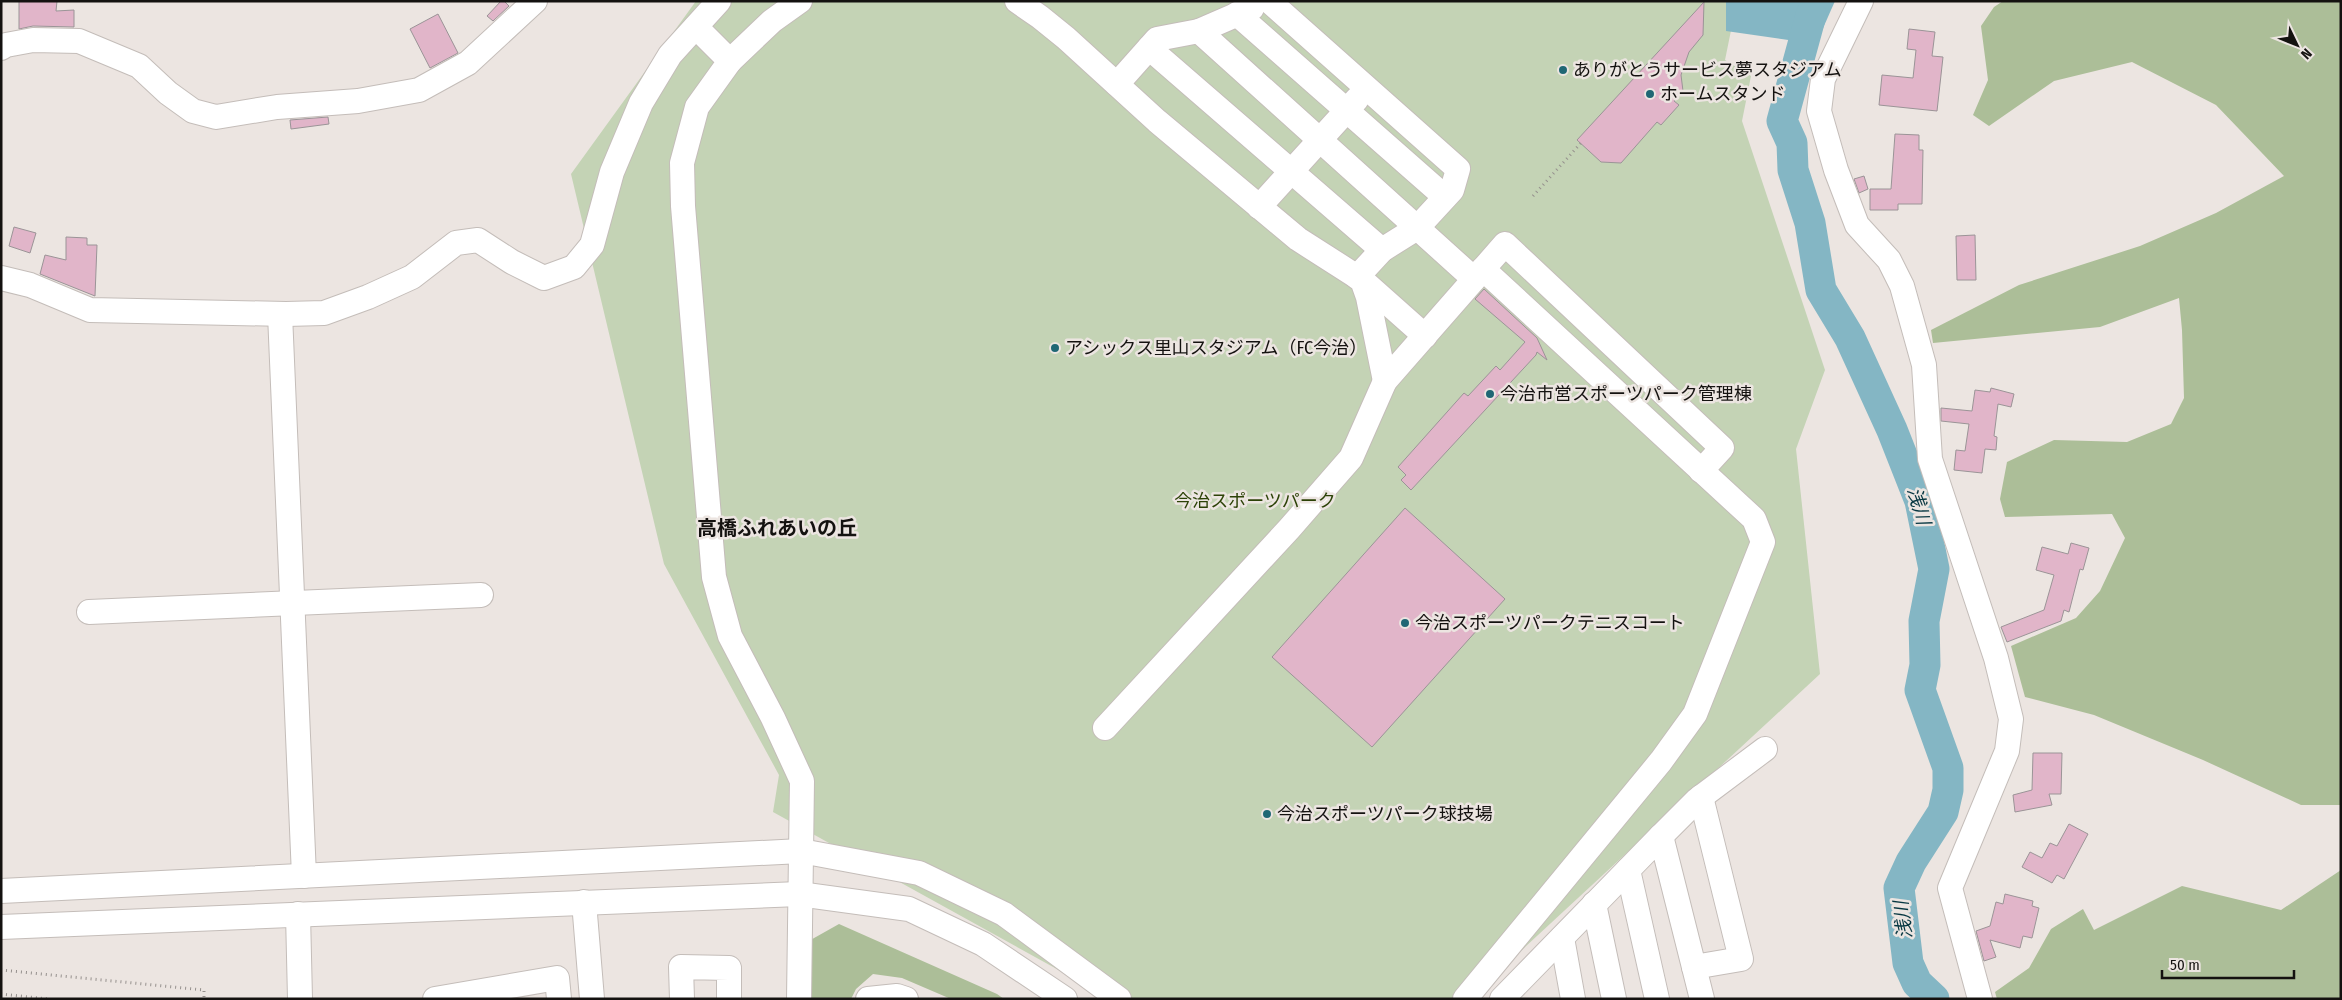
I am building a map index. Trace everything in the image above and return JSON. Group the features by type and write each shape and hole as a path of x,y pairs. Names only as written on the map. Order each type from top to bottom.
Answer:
{"street":[{"path":"1,48 6,45 33,40 78,41 139,66 168,93 193,111 216,116 277,107 358,101 419,90 468,63 535,1"},
{"path":"1,278 30,285 90,310 280,314 324,312 368,297 412,277 456,242 478,240 512,262 544,278 574,267 592,245 612,172 641,103 670,55 719,1"},
{"path":"799,999 802,781 773,718 730,636 714,577 683,206 682,163 697,107 730,61 772,21 800,1"},
{"path":"1017,1 1047,22 1259,207 1298,239 1359,279 1424,336"},
{"path":"1117,84 1157,39 1199,31 1268,1 1458,169 1452,190 1417,228 1382,250 1359,279"},
{"path":"1861,1 1823,79 1819,111 1836,170 1857,225 1889,260 1902,286 1924,365 1930,459 1996,658 2011,719 2006,751 1950,888 1980,999"},
{"path":"1237,14 1445,197"},
{"path":"696,27 730,61"},
{"path":"1199,31 1417,228 1478,274 1701,471 1754,520 1763,542 1695,714 1661,761 1465,999"},
{"path":"1149,48 1382,250"},
{"path":"1259,207 1367,88"},
{"path":"1105,728 1289,529 1351,458 1385,381 1504,244 1722,448 1701,471"},
{"path":"1359,279 1368,296 1385,381"},
{"path":"280,314 304,876"},
{"path":"89,612 481,595"},
{"path":"1502,999 1660,836 1701,797 1765,749"},
{"path":"1694,966 1741,959 1701,797"},
{"path":"1660,836 1702,999"},
{"path":"1,891 801,850 919,873 1004,914 1119,999"},
{"path":"1628,870 1657,999"},
{"path":"1,926 799,894 909,909 983,944 1065,999"},
{"path":"584,902 592,999"},
{"path":"1594,904 1614,999"},
{"path":"298,914 300,999"},
{"path":"1562,938 1573,999"},
{"path":"682,999 681,967 729,968 729,999"},
{"path":"1526,975 1530,999"},
{"path":"437,999 520,991 557,978 559,999"},
{"path":"868,999 897,996 906,999"}],"path":[{"path":"1533,196 1581,144"},
{"path":"1,970 204,990 204,999"},
{"path":"1,994 48,999"}],"green space":[{"name":"今治スポーツパーク","path":"696,1 1737,1 1725,60 1751,76 1742,121 1825,370 1796,449 1820,674 1469,999 1111,999 773,812 779,775 664,564 571,174"},
{"path":"2003,1 2341,1 2341,805 2301,805 2203,760 2094,715 2025,697 2011,646 2076,618 2100,591 2125,538 2112,514 2005,517 2000,499 2007,462 2054,440 2127,442 2171,424 2184,398 2179,298 2100,327 1933,343 1931,330 2019,285 2140,246 2216,213 2284,176 2216,105 2132,62 2054,81 1989,126 1973,115 1988,80 1981,26 1994,7"},
{"path":"2341,870 2341,999 1997,999 1995,992 2029,968 2051,929 2083,909 2094,930 2182,886 2281,910"},
{"path":"839,924 997,994 1004,999 951,999 902,978 873,974 856,989 851,999 805,999 807,942"}],"water":[{"path":"1726,1 1835,1 1816,44 1726,31"}],"building":[{"path":"19,1 57,1 56,11 74,10 74,27 33,26 19,29"},
{"path":"501,1 504,1 509,6 493,21 487,16"},
{"path":"1704,2 1703,35 1689,52 1681,75 1683,91 1674,101 1679,105 1661,125 1657,122 1621,163 1601,162 1577,140"},
{"path":"438,14 458,53 430,68 410,29"},
{"path":"1909,29 1935,32 1932,56 1943,57 1937,111 1879,105 1882,75 1913,78 1916,50 1907,49"},
{"path":"328,117 329,124 291,129 290,120"},
{"path":"1895,134 1919,135 1919,150 1923,150 1922,204 1898,204 1898,210 1870,210 1870,189 1891,189"},
{"path":"1864,176 1868,189 1859,193 1854,179"},
{"path":"14,227 36,233 30,253 9,246"},
{"path":"1975,235 1976,280 1957,280 1956,236"},
{"path":"66,237 87,238 87,245 97,245 95,296 40,274 45,255 66,260"},
{"name":"今治市営スポーツパーク管理棟","path":"1484,289 1537,338 1547,360 1537,352 1411,490 1401,480 1406,475 1398,467 1464,393 1468,396 1496,366 1500,370 1525,342 1475,299"},
{"path":"1991,388 2014,394 2011,407 1998,404 1994,436 1997,437 1996,450 1985,449 1982,473 1954,470 1956,450 1965,451 1969,424 1941,421 1941,408 1972,411 1975,390 1990,392"},
{"path":"1405,508 1505,599 1372,747 1272,657"},
{"path":"2071,543 2089,548 2083,570 2080,569 2069,612 2064,610 2061,621 2007,642 2001,627 2044,610 2054,575 2036,570 2042,547 2068,554"},
{"path":"2033,753 2062,753 2061,794 2049,794 2052,805 2015,812 2013,795 2032,790"},
{"path":"2069,824 2088,834 2064,879 2057,875 2052,883 2022,867 2030,852 2042,858 2050,843 2057,846"},
{"path":"2005,894 2033,901 2032,906 2039,908 2032,938 2023,936 2020,948 1990,940 1996,957 1984,961 1976,931 1990,926 1996,902 2003,904"}],"waterway":[{"name":"浅川","path":"1811,15 1782,121 1792,143 1793,170 1810,223 1821,290 1850,338 1892,430 1920,501 1934,569 1924,621 1925,665 1920,690 1948,768 1948,790 1943,812 1911,862 1899,888 1908,963 1917,983 1934,999"}],"place":[{"name":"ありがとうサービス夢スタジアム","path":"1563,70"},
{"name":"ホームスタンド","path":"1650,94"},
{"name":"アシックス里山スタジアム（FC今治）","path":"1055,348"},
{"name":"今治市営スポーツパーク管理棟","path":"1490,394"},
{"name":"今治スポーツパークテニスコート","path":"1405,623"},
{"name":"今治スポーツパーク球技場","path":"1267,814"}],"district":[{"name":"高橋ふれあいの丘","path":"777,528"}]}
